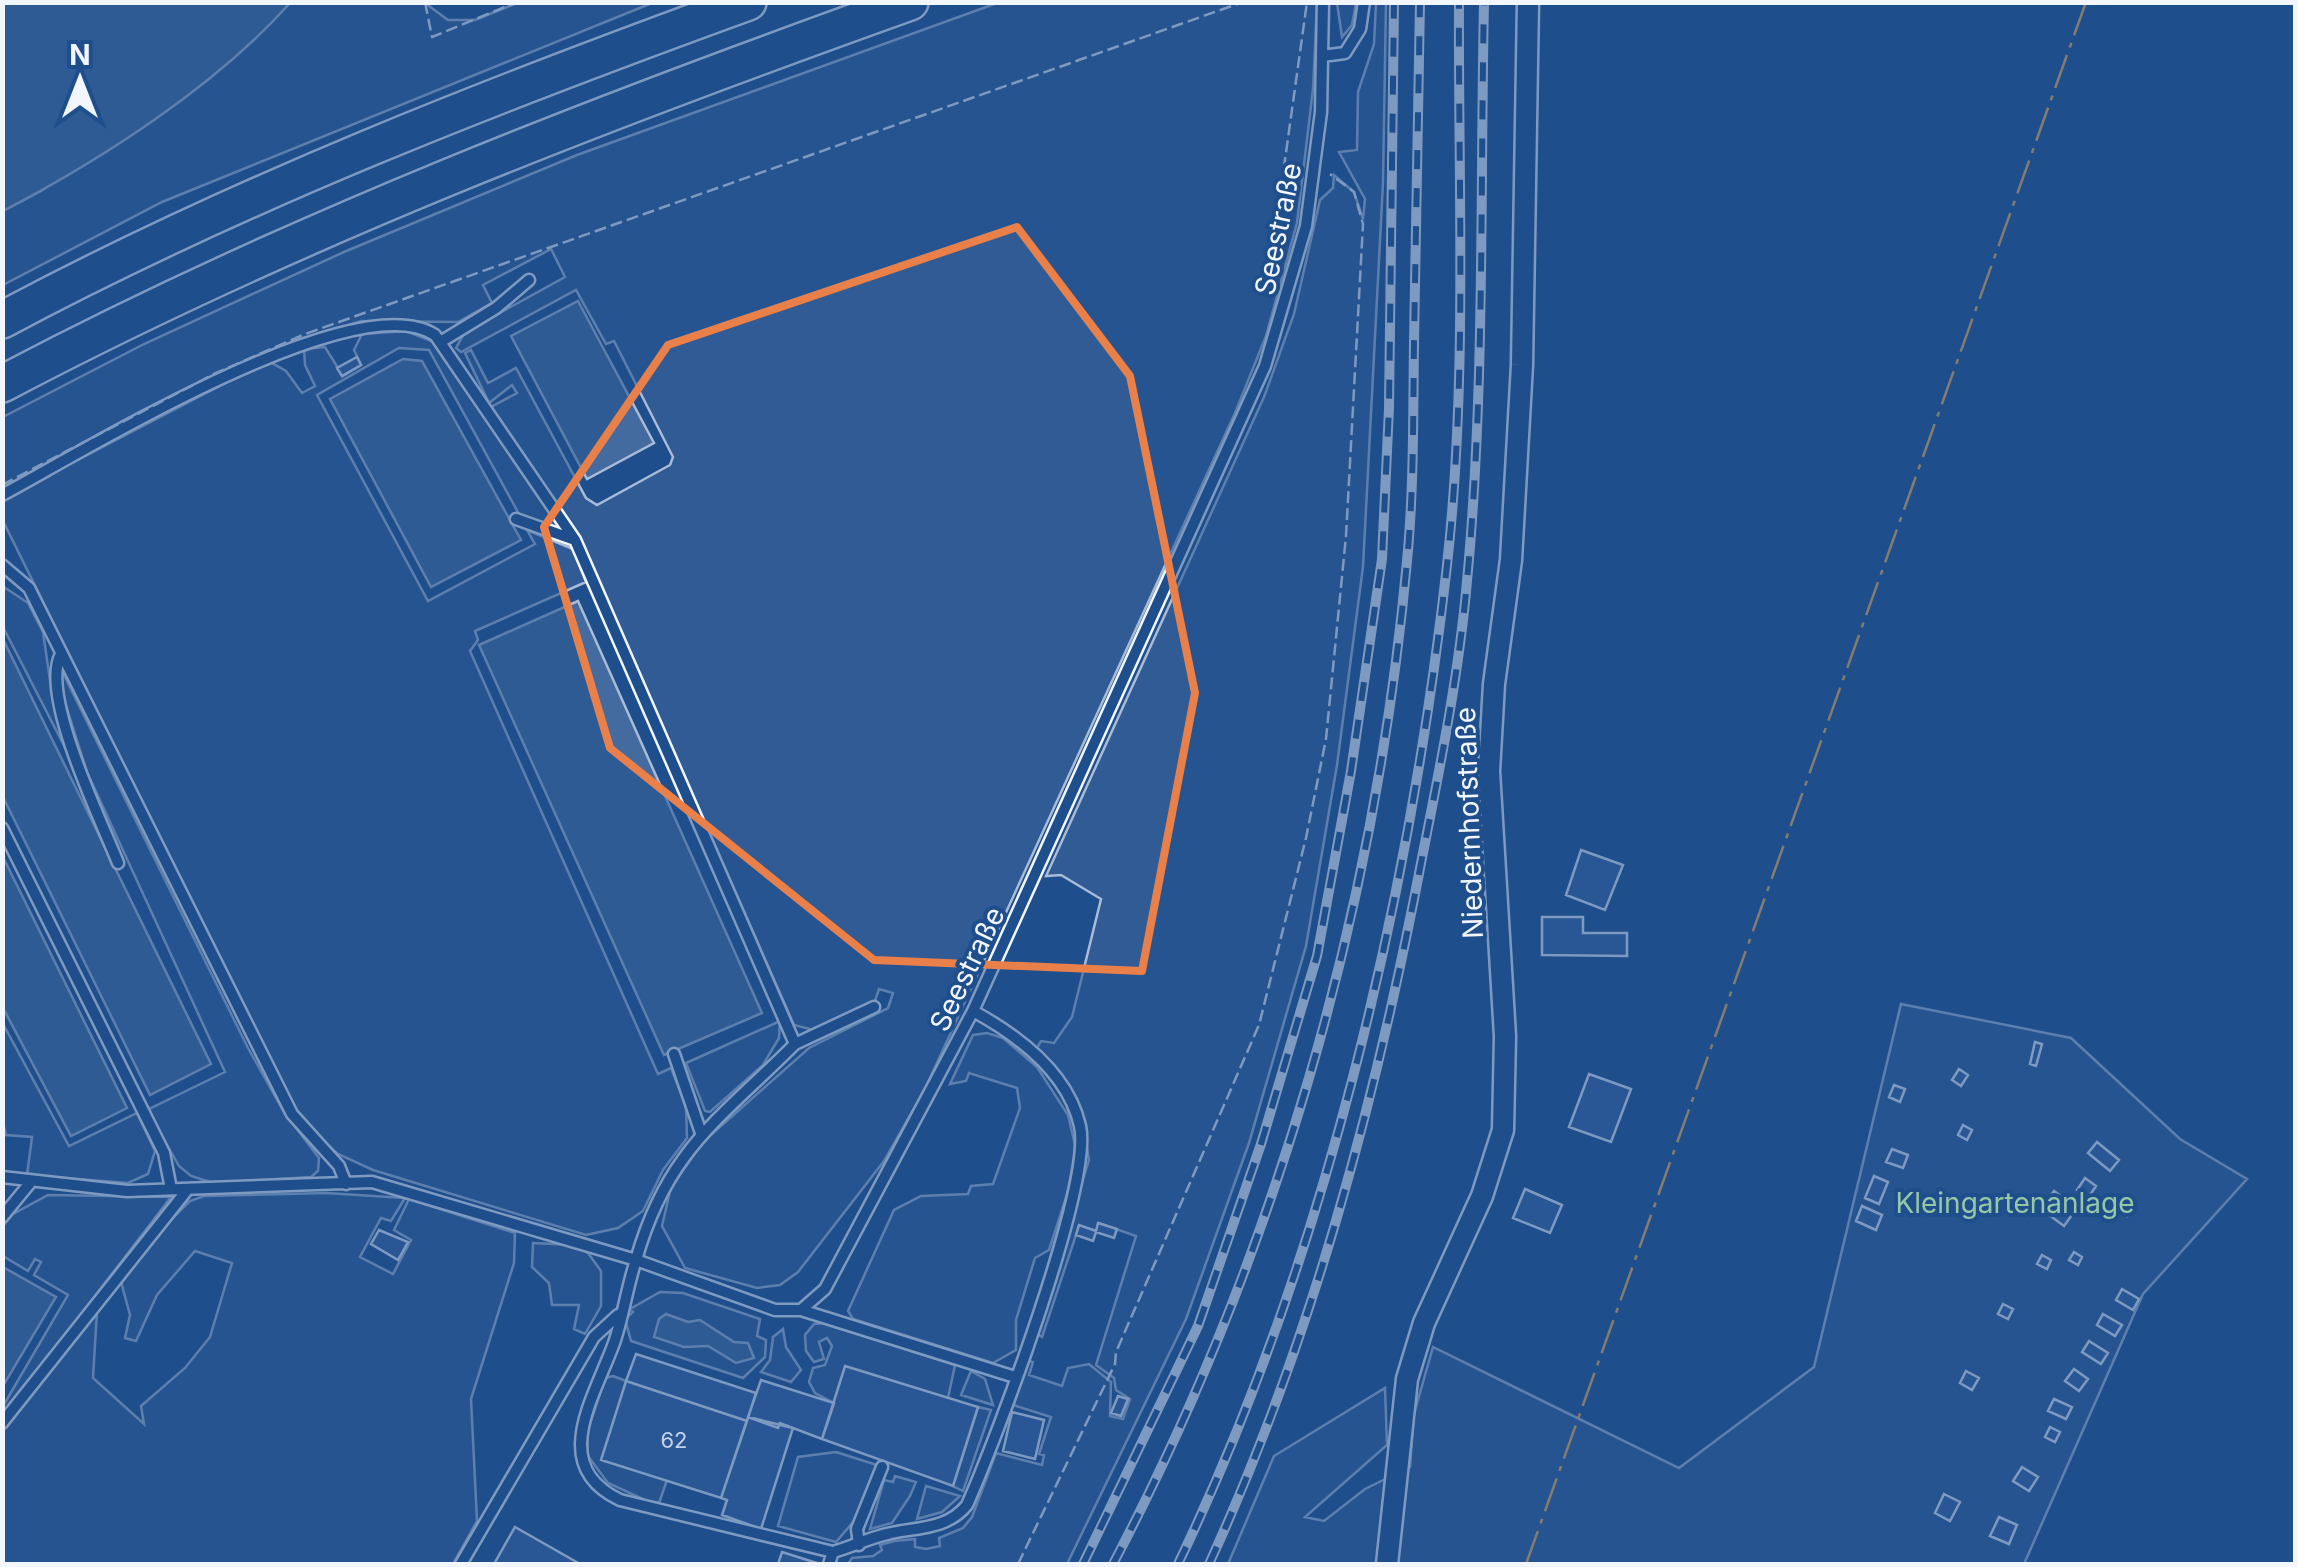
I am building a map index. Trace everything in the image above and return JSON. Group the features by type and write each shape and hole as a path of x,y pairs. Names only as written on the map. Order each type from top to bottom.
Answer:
{"highway":[{"path":"2,320 283,186 444,118 748,2"},
{"path":"2,384 294,241 688,81 910,2"}],"street":[{"name":"Niedernhofstraße","path":"1387,1564 1407,1379 1424,1322 1482,1196 1502,1130 1506,1036 1490,771 1494,684 1511,560 1522,365 1528,2"}],"lane":[{"name":"Seestraße","path":"801,1310 825,1289 851,1244 973,1011 1265,366 1306,226 1318,146 1323,2"},
{"path":"1322,56 1344,53 1360,28 1364,2"},
{"path":"442,341 496,308 529,280"},
{"path":"2,494 282,352 362,327 423,327 442,341 575,540 795,1044"},
{"path":"516,520 575,540"},
{"path":"2,566 7,576 29,588 292,1114 339,1166 346,1184"},
{"path":"61,654 54,666 57,692 86,786 118,863"},
{"path":"2,828 164,1153 171,1189"},
{"path":"874,1008 795,1044 701,1133 673,1168 650,1211 618,1314 616,1337 580,1437 580,1456 600,1491 620,1500 833,1552 883,1535 938,1526 958,1516 972,1495 1015,1377 1078,1181 1082,1144 1075,1112 1044,1064 1014,1036 973,1011"},
{"path":"674,1054 701,1133"},
{"path":"2,1177 127,1191 372,1182 408,1189 636,1260 775,1310 801,1310 1015,1377"},
{"path":"2,1217 30,1183"},
{"path":"2,1423 188,1189"},
{"path":"461,1564 594,1337 618,1314"},
{"path":"859,1544 858,1529 882,1467"},
{"path":"829,1564 833,1552"}],"highlighted area":[{"path":"1017,227 1130,376 1195,693 1142,971 874,960 610,748 544,527 668,345"}],"shaded area":[{"path":"3,2 290,3 228,63 156,119 79,169 3,211"},
{"path":"290,3 425,3 448,20 475,20 517,3 652,3 162,202 3,285 3,211 41,191 205,82"},
{"path":"997,3 1317,3 1313,89 1297,223 1266,336 1235,413 925,1089 884,1161 798,1272 780,1285 757,1288 685,1268 662,1226 671,1187 703,1142 809,1048 888,1008 893,993 879,989 875,1001 817,1031 794,1025 583,546 491,407 517,393 512,385 489,403 465,353 471,350 488,383 516,368 586,498 597,505 670,465 673,457 614,341 606,344 576,290 461,352 456,348 465,332 565,277 551,249 483,285 492,303 458,322 361,321 280,348 3,488 3,417 144,344 344,252 577,155"},
{"path":"1337,3 1356,3 1352,25 1342,37"},
{"path":"1376,3 1386,3 1383,183 1363,567 1337,765 1306,946 1249,1143 1186,1319 1067,1564 848,1564 852,1558 873,1556 882,1550 880,1545 894,1541 915,1539 915,1547 926,1549 940,1546 939,1538 963,1528 972,1517 996,1453 1042,1465 1044,1455 1039,1454 1051,1417 1013,1405 1026,1360 1033,1362 1029,1375 1062,1386 1068,1368 1089,1364 1111,1382 1110,1416 1123,1419 1130,1399 1116,1390 1114,1378 1096,1365 1136,1236 1099,1223 1096,1231 1079,1226 1042,1337 1036,1333 1089,1160 1081,1110 1069,1087 1037,1048 1041,1041 1054,1043 1072,1017 1101,899 1061,875 1046,876 1264,397 1294,314 1320,200 1333,188 1334,175 1354,192 1363,219 1365,199 1339,152 1357,150 1358,92 1374,44"},
{"path":"578,301 654,443 587,479 511,336"},
{"path":"406,331 434,342 565,533 519,514 429,350 399,348 317,395 428,601 535,544 527,530 573,549 586,582 475,631 478,640 470,651 658,1074 671,1068 686,1106 687,1138 663,1170 643,1211 618,1228 586,1235 373,1170 338,1154 309,1129 288,1097 3,521 3,499 235,378 270,362 286,371 302,393 315,386 305,365 304,349 325,347 343,376 361,365 354,350 362,334"},
{"path":"403,359 422,361 521,540 431,587 330,399"},
{"path":"4,587 28,603 43,632 51,687 76,769 3,627"},
{"path":"578,601 762,1013 664,1055 479,645"},
{"path":"3,639 211,1064 150,1095 3,797"},
{"path":"61,669 248,1048 284,1112 319,1158 318,1171 311,1177 213,1183 191,1176 179,1166 147,1110 225,1072 87,772 62,693"},
{"path":"2,855 127,1108 71,1136 3,1008"},
{"name":"Kleingartenanlage","path":"1901,1004 2071,1038 2180,1139 2247,1179 2143,1294 2024,1564 1228,1564 1274,1456 1385,1388 1387,1445 1305,1517 1324,1521 1365,1489 1410,1467 1414,1414 1433,1347 1679,1468 1814,1367"},
{"path":"780,1021 779,1038 763,1065 710,1112 705,1111 686,1063"},
{"path":"2,1022 69,1146 137,1113 155,1151 148,1174 128,1183 27,1175 32,1137 6,1135 3,1123"},
{"path":"987,1033 1003,1038 1037,1067 1068,1115 1075,1145 1074,1173 1049,1250 1035,1258 1016,1320 1016,1350 993,1363 853,1319 848,1311 894,1210 921,1196 968,1194 971,1186 993,1184 1020,1108 1017,1088 969,1073 966,1081 950,1084 973,1035"},
{"path":"327,1193 405,1198 391,1221 381,1218 360,1257 393,1274 411,1240 394,1230 409,1199 515,1233 514,1263 471,1399 477,1521 453,1564 3,1564 2,1429 97,1311 93,1378 144,1424 141,1406 185,1368 210,1337 232,1263 195,1251 157,1295 136,1341 125,1338 130,1315 120,1278 159,1231 190,1201 204,1196"},
{"path":"48,1195 171,1197 3,1416 3,1406 68,1295 34,1275 41,1262 35,1259 28,1271 3,1256 3,1226 13,1214"},
{"path":"533,1243 575,1245 588,1253 601,1271 601,1306 585,1334 574,1329 579,1305 552,1305 549,1283 532,1267"},
{"path":"3,1267 56,1297 3,1386"},
{"path":"660,1292 683,1293 760,1319 757,1336 766,1340 765,1357 743,1378 631,1341 625,1319 633,1312 630,1309"},
{"path":"666,1314 688,1322 700,1320 734,1342 748,1343 754,1358 736,1363 708,1346 684,1347 654,1337 659,1319"},
{"path":"823,1323 955,1365 948,1398 834,1403 815,1393 809,1382 813,1368 825,1365 832,1346 827,1338 819,1342 824,1359 814,1362 806,1351 805,1335 814,1324"},
{"path":"783,1329 786,1347 801,1370 791,1382 761,1372 770,1360 773,1337"},
{"path":"971,1371 985,1379 993,1405 961,1395"},
{"path":"613,1376 626,1381 667,1480 658,1506 608,1483 588,1456 587,1433 605,1378"},
{"path":"978,1407 991,1410 963,1491 953,1486"},
{"path":"836,1452 877,1465 860,1514 836,1542 778,1526 798,1457"},
{"path":"895,1476 916,1482 910,1496 892,1523 870,1529 884,1480 893,1482"},
{"path":"926,1486 960,1496 942,1512 917,1519"}],"building":[{"path":"357,357 361,365 342,376 337,368"},
{"path":"1581,850 1623,865 1605,910 1566,895"},
{"path":"1542,917 1583,917 1583,933 1627,933 1627,956 1542,955"},
{"path":"2035,1042 2042,1044 2036,1066 2030,1064"},
{"path":"1959,1069 1968,1075 1961,1086 1952,1080"},
{"path":"1589,1074 1631,1089 1611,1142 1569,1127"},
{"path":"1894,1085 1905,1089 1900,1102 1889,1097"},
{"path":"1963,1125 1972,1130 1967,1140 1958,1135"},
{"path":"2097,1142 2119,1160 2110,1171 2088,1153"},
{"path":"1892,1149 1908,1155 1903,1168 1886,1162"},
{"path":"1874,1176 1888,1182 1879,1204 1865,1198"},
{"path":"2085,1178 2096,1186 2088,1198 2077,1190"},
{"path":"1525,1189 1562,1205 1550,1233 1513,1218"},
{"path":"2054,1191 2077,1208 2064,1226 2041,1209"},
{"path":"2124,1198 2134,1206 2127,1216 2116,1208"},
{"path":"1862,1206 1882,1215 1876,1230 1856,1221"},
{"path":"1098,1223 1117,1229 1114,1238 1096,1232 1093,1241 1076,1235 1079,1225 1096,1231"},
{"path":"379,1230 408,1242 398,1260 371,1244"},
{"path":"2074,1252 2082,1257 2078,1265 2069,1260"},
{"path":"2042,1255 2051,1260 2047,1269 2037,1264"},
{"path":"2122,1289 2139,1299 2133,1310 2116,1300"},
{"path":"2003,1304 2013,1309 2008,1319 1998,1314"},
{"path":"2103,1314 2122,1325 2115,1336 2097,1325"},
{"path":"2089,1341 2108,1353 2101,1364 2082,1352"},
{"path":"636,1354 756,1393 747,1421 626,1381"},
{"path":"845,1366 978,1407 953,1486 822,1439"},
{"path":"2074,1369 2088,1379 2079,1391 2065,1381"},
{"path":"1966,1371 1979,1378 1972,1390 1960,1383"},
{"path":"761,1380 834,1403 822,1439 780,1423 778,1428 748,1417"},
{"path":"626,1381 747,1421 721,1498 601,1460"},
{"path":"1118,1396 1128,1399 1121,1416 1111,1413"},
{"path":"2054,1399 2072,1407 2066,1419 2048,1411"},
{"path":"1012,1412 1044,1420 1035,1459 1003,1451"},
{"path":"748,1417 793,1428 761,1529 722,1515 727,1500 721,1498"},
{"path":"2050,1427 2060,1432 2055,1442 2045,1437"},
{"path":"2022,1467 2038,1477 2029,1491 2013,1481"},
{"path":"1944,1494 1960,1502 1950,1521 1935,1513"},
{"path":"1999,1517 2017,1525 2009,1544 1990,1536"},
{"path":"515,1527 580,1564 494,1564"},
{"path":"782,1552 820,1564 778,1564"}],"railway":[{"path":"1083,1564 1198,1326 1261,1144 1317,956 1351,771 1382,559 1389,408 1394,2"},
{"path":"1113,1564 1171,1446 1223,1326 1269,1203 1309,1078 1343,950 1370,822 1392,692 1409,534 1420,2"},
{"path":"1178,1564 1230,1449 1276,1329 1316,1206 1383,953 1408,826 1430,699 1453,503 1460,360 1459,2"},
{"path":"1209,1564 1279,1393 1337,1218 1384,1039 1448,720 1464,616 1477,437 1484,2"}],"fence":[{"path":"425,2 432,37 517,2"},
{"path":"2,485 214,374 305,334 1243,2"},
{"path":"1303,169 1284,167 1307,2"},
{"path":"1018,1564 1115,1364 1116,1352 1259,1025 1306,838 1326,739 1346,536 1363,224 1354,192 1330,174"}],"power":[{"path":"1526,1564 2086,2"}]}
